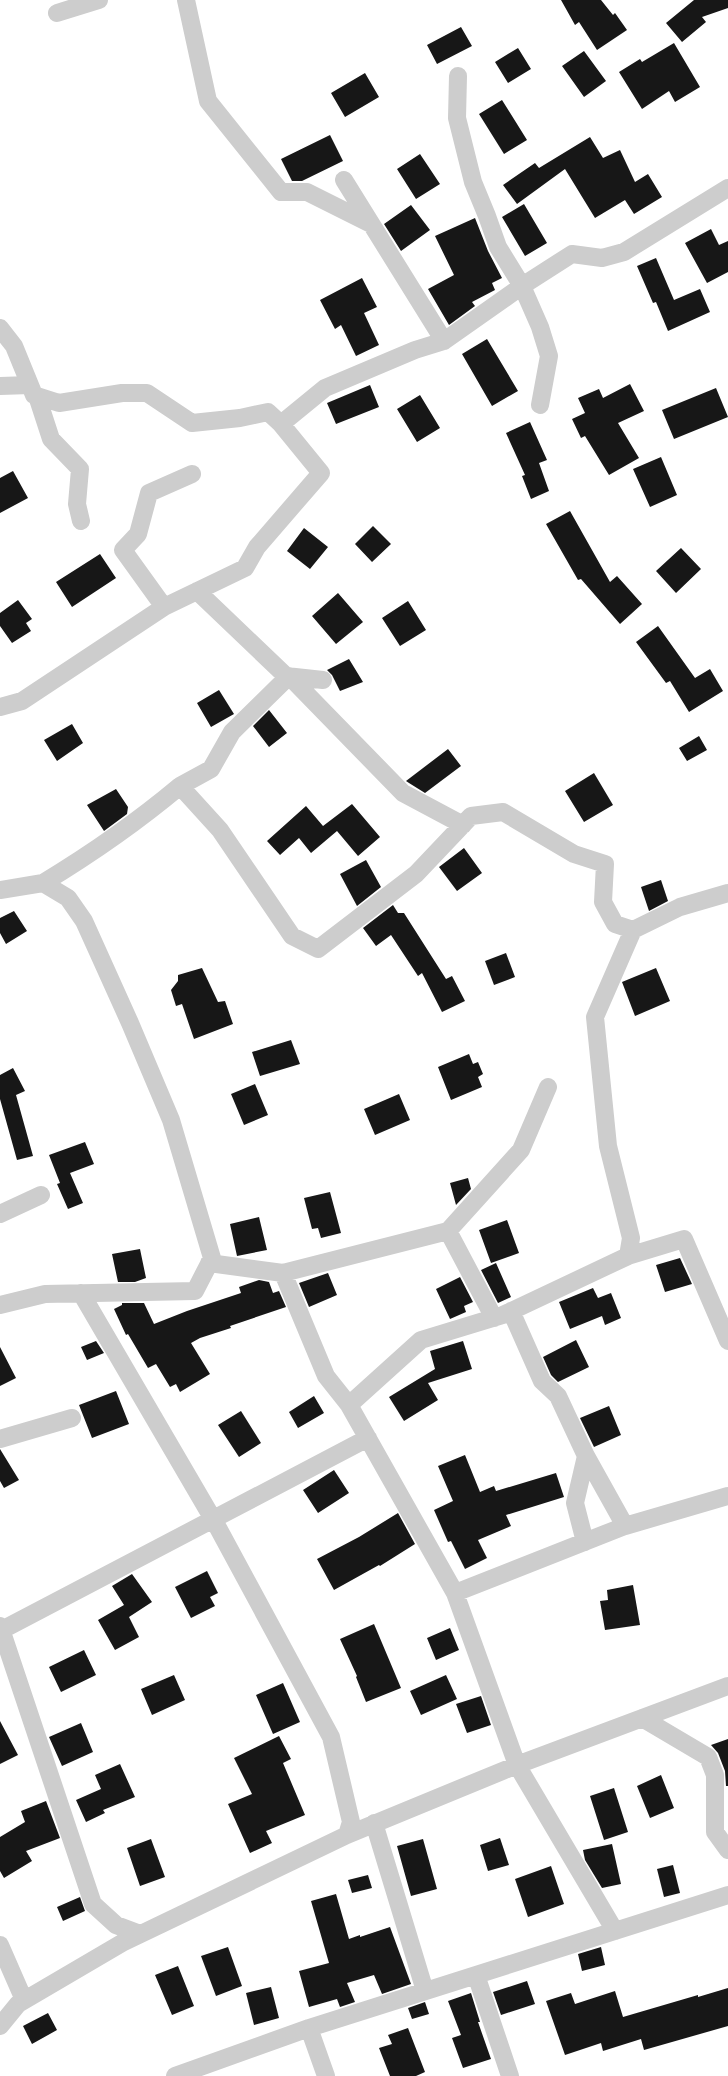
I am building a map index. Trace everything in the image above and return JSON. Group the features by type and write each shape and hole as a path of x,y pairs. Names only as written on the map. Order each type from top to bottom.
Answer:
{"street":[{"path":"57,13 99,0"},
{"path":"186,0 208,101 281,192 307,192 371,224"},
{"path":"458,76 457,118 473,182 488,216 498,247 522,286 540,327 549,356 540,406"},
{"path":"344,180 444,341"},
{"path":"281,424 326,388 416,350 444,341 522,286 572,254 602,258 624,252 728,188"},
{"path":"0,328 14,346 34,391 51,440 80,469 77,504 81,521"},
{"path":"0,386 34,391 59,403 122,393 147,393 192,423 240,418 268,412 281,424 321,474 257,547 245,568 164,607 22,701 0,707"},
{"path":"164,607 122,550 138,534 149,493 192,474"},
{"path":"197,591 289,676 403,793 463,825"},
{"path":"289,676 323,680"},
{"path":"0,890 43,883 87,856 180,786 211,769 232,732 289,676"},
{"path":"180,786 220,830 292,936 318,949 416,874 471,816 503,812 574,854 605,864 603,902 615,924 633,930"},
{"path":"0,1306 45,1294 194,1291 212,1258 171,1120 130,1023 84,921 68,898 43,883"},
{"path":"628,1256 631,1238 608,1146 596,1017 633,930 680,906 728,892"},
{"path":"209,1263 283,1273 448,1231 521,1150 548,1087"},
{"path":"0,1214 42,1194"},
{"path":"448,1231 494,1318"},
{"path":"349,1405 421,1340 494,1318 628,1256 684,1238 728,1341"},
{"path":"283,1273 326,1376 349,1405 455,1593 517,1764 615,1931"},
{"path":"81,1293 213,1519 331,1737 352,1822 346,1835"},
{"path":"512,1311 542,1381 558,1396 586,1456 626,1526"},
{"path":"0,1439 72,1418"},
{"path":"140,1934 116,1925 94,1904 1,1629 368,1438"},
{"path":"585,1542 575,1503 586,1456"},
{"path":"455,1593 626,1526 728,1496"},
{"path":"0,2026 18,2004 24,2000 140,1934 346,1835 517,1764 728,1686"},
{"path":"642,1718 708,1757 715,1775 715,1832 728,1850"},
{"path":"374,1823 425,1991"},
{"path":"175,2076 309,2028 728,1895"},
{"path":"0,1945 24,2000"},
{"path":"476,1975 510,2076"},
{"path":"309,2028 326,2076"}],"building":[{"path":"561,0 601,0 613,15 615,13 627,30 597,50 579,22 575,25"},
{"path":"694,0 728,0 728,8 702,17 706,22 682,42 666,23"},
{"path":"461,27 472,46 437,64 427,45"},
{"path":"674,43 700,87 675,102 669,91 642,109 619,72 640,59 642,62"},
{"path":"518,48 531,69 508,83 495,62"},
{"path":"584,51 606,81 584,97 562,66"},
{"path":"365,73 379,97 345,117 331,93"},
{"path":"502,100 527,140 504,154 479,114"},
{"path":"330,135 343,161 302,181 292,181 281,159"},
{"path":"590,137 603,158 620,150 635,182 648,174 662,197 634,214 625,200 595,218 565,169 517,204 503,185 535,163 539,168"},
{"path":"420,154 440,184 416,199 397,169"},
{"path":"524,204 547,243 525,256 502,217"},
{"path":"411,205 430,230 401,251 384,224"},
{"path":"475,218 488,251 502,278 492,283 495,290 472,302 475,306 449,325 428,289 454,275 435,236"},
{"path":"711,229 719,245 728,241 728,272 707,283 685,243"},
{"path":"656,258 674,300 700,289 710,312 668,331 656,302 653,303 637,266"},
{"path":"362,278 377,307 364,313 379,345 356,356 341,325 335,329 320,300"},
{"path":"487,339 518,391 492,406 462,354"},
{"path":"630,384 644,411 618,423 639,458 609,475 585,436 581,438 572,419 585,413 578,398 599,389 603,398"},
{"path":"370,385 379,407 336,424 327,403"},
{"path":"716,388 728,417 674,439 662,410"},
{"path":"420,395 440,428 417,442 397,409"},
{"path":"530,422 547,460 539,463 549,491 531,499 522,476 525,475 506,433"},
{"path":"661,457 677,495 650,507 633,469"},
{"path":"13,471 28,498 0,513 0,478"},
{"path":"570,511 610,582 617,576 642,604 620,624 581,579 578,580 546,524"},
{"path":"373,526 391,544 372,562 355,544"},
{"path":"304,528 328,547 310,569 287,551"},
{"path":"681,548 701,569 676,593 656,571"},
{"path":"100,554 116,578 72,607 56,582"},
{"path":"338,593 363,622 336,644 312,616"},
{"path":"18,600 32,619 26,623 31,631 12,643 0,626 0,613"},
{"path":"408,601 426,630 400,646 382,618"},
{"path":"658,626 695,678 710,669 723,691 689,712 670,681 666,683 636,642"},
{"path":"349,659 363,682 340,691 332,675 327,670"},
{"path":"219,690 234,714 211,727 197,703"},
{"path":"269,710 287,733 269,747 253,726"},
{"path":"72,724 83,743 57,761 44,740"},
{"path":"699,736 707,750 687,761 679,748"},
{"path":"448,749 461,766 425,793 406,781"},
{"path":"594,773 613,805 584,822 565,791"},
{"path":"116,789 128,807 127,814 104,831 87,805"},
{"path":"352,804 380,837 358,856 337,831 311,853 299,838 280,855 267,841 306,806 323,826"},
{"path":"464,848 482,873 457,891 439,867"},
{"path":"366,860 381,887 357,906 340,874"},
{"path":"661,880 668,901 649,911 641,887"},
{"path":"393,905 398,913 404,913 446,979 452,976 465,1001 442,1012 422,973 418,976 391,935 376,946 363,928"},
{"path":"14,911 27,931 6,944 0,933 0,918"},
{"path":"506,953 515,977 494,985 485,961"},
{"path":"202,968 218,1002 225,1001 233,1024 194,1039 182,1004 176,1006 171,990 178,981 178,975"},
{"path":"656,968 670,1001 635,1016 622,982"},
{"path":"291,1040 300,1064 260,1076 252,1052"},
{"path":"469,1054 473,1064 478,1062 483,1074 478,1077 482,1087 451,1100 438,1067"},
{"path":"13,1068 25,1091 16,1095 33,1156 17,1160 0,1099 0,1075"},
{"path":"255,1084 268,1115 244,1125 231,1094"},
{"path":"399,1094 410,1120 375,1135 364,1109"},
{"path":"85,1142 94,1164 70,1173 83,1203 68,1209 57,1184 60,1183 49,1155"},
{"path":"468,1178 471,1189 456,1205 450,1183"},
{"path":"330,1192 341,1233 321,1238 318,1228 312,1229 304,1198"},
{"path":"259,1217 267,1250 237,1256 230,1224"},
{"path":"507,1220 519,1253 491,1263 479,1230"},
{"path":"140,1249 146,1278 135,1282 118,1282 112,1254"},
{"path":"680,1258 692,1284 665,1292 656,1265"},
{"path":"496,1263 511,1297 498,1303 481,1270"},
{"path":"328,1273 337,1295 309,1307 299,1283"},
{"path":"460,1277 473,1302 464,1306 466,1312 450,1319 436,1289"},
{"path":"259,1280 269,1282 273,1293 279,1291 286,1307 230,1326 231,1328 200,1338 191,1343 210,1374 180,1392 176,1384 170,1387 156,1364 148,1368 128,1334 126,1335 114,1309 122,1305 122,1303 144,1303 154,1324 241,1293 239,1287"},
{"path":"593,1288 598,1298 611,1293 621,1318 605,1325 602,1316 570,1329 559,1302"},
{"path":"576,1340 589,1367 558,1382 551,1375 543,1357"},
{"path":"96,1341 104,1353 87,1360 81,1347"},
{"path":"463,1341 472,1369 428,1383 438,1400 404,1421 389,1397 435,1369 430,1351"},
{"path":"0,1347 16,1378 0,1386"},
{"path":"116,1391 129,1424 92,1438 79,1405"},
{"path":"314,1396 324,1413 298,1428 289,1412"},
{"path":"609,1406 621,1435 594,1447 580,1418"},
{"path":"241,1411 261,1443 239,1457 218,1425"},
{"path":"0,1449 19,1480 4,1488 0,1481"},
{"path":"465,1455 480,1492 494,1486 496,1491 556,1473 564,1497 506,1515 511,1526 478,1540 487,1558 465,1569 451,1541 448,1542 434,1510 453,1501 438,1466"},
{"path":"334,1470 349,1493 318,1513 303,1490"},
{"path":"398,1513 415,1544 380,1566 334,1590 317,1559 359,1537"},
{"path":"207,1571 218,1593 210,1597 215,1606 191,1618 175,1587"},
{"path":"132,1574 152,1602 129,1617 139,1637 115,1650 98,1620 124,1605 112,1586"},
{"path":"633,1585 640,1625 605,1630 600,1601 608,1600 607,1590"},
{"path":"374,1624 401,1688 366,1702 357,1676 340,1639"},
{"path":"450,1628 459,1650 436,1660 427,1638"},
{"path":"84,1650 96,1675 61,1692 49,1667"},
{"path":"174,1675 185,1700 152,1715 141,1689"},
{"path":"446,1675 457,1699 421,1715 410,1691"},
{"path":"283,1683 300,1722 273,1734 256,1695"},
{"path":"481,1696 491,1725 467,1733 456,1704"},
{"path":"0,1721 18,1755 0,1764"},
{"path":"81,1723 93,1752 62,1766 49,1737"},
{"path":"279,1736 291,1759 283,1763 305,1815 266,1831 272,1843 250,1853 228,1804 252,1794 234,1758"},
{"path":"728,1739 728,1786 726,1786 725,1771 718,1753 711,1745"},
{"path":"120,1764 135,1797 103,1810 105,1813 86,1822 76,1800 101,1789 95,1775"},
{"path":"661,1775 674,1808 650,1818 637,1786"},
{"path":"614,1788 628,1832 604,1840 590,1796"},
{"path":"46,1801 60,1838 26,1851 32,1861 4,1878 0,1871 0,1837 25,1822 21,1811"},
{"path":"500,1838 509,1865 488,1871 480,1845"},
{"path":"151,1839 165,1877 140,1886 127,1848"},
{"path":"423,1839 437,1889 411,1896 397,1846"},
{"path":"612,1844 621,1884 602,1888 585,1860 583,1850"},
{"path":"673,1865 680,1893 664,1897 657,1869"},
{"path":"551,1866 564,1904 528,1917 515,1879"},
{"path":"368,1875 372,1888 352,1893 348,1880"},
{"path":"336,1894 349,1939 390,1927 411,1984 382,1994 374,1975 347,1983 355,2002 340,2007 337,1999 309,2007 299,1971 329,1963 311,1901"},
{"path":"80,1897 85,1911 63,1921 57,1907"},
{"path":"228,1947 242,1986 216,1996 201,1956"},
{"path":"601,1947 605,1965 582,1971 578,1954"},
{"path":"178,1966 194,2006 172,2015 155,1975"},
{"path":"527,1981 535,2004 501,2015 493,1992"},
{"path":"271,1987 279,2018 254,2025 246,1993"},
{"path":"728,1988 728,2026 644,2050 641,2039 603,2051 601,2043 565,2055 546,2001 571,1993 575,2004 615,1991 623,2017"},
{"path":"471,1993 480,2022 478,2022 491,2059 463,2068 452,2038 461,2035 448,2001"},
{"path":"425,2002 429,2014 412,2019 408,2008"},
{"path":"48,2013 57,2030 32,2044 23,2026"},
{"path":"408,2028 425,2072 416,2076 390,2076 379,2048 392,2044 388,2035"}]}
